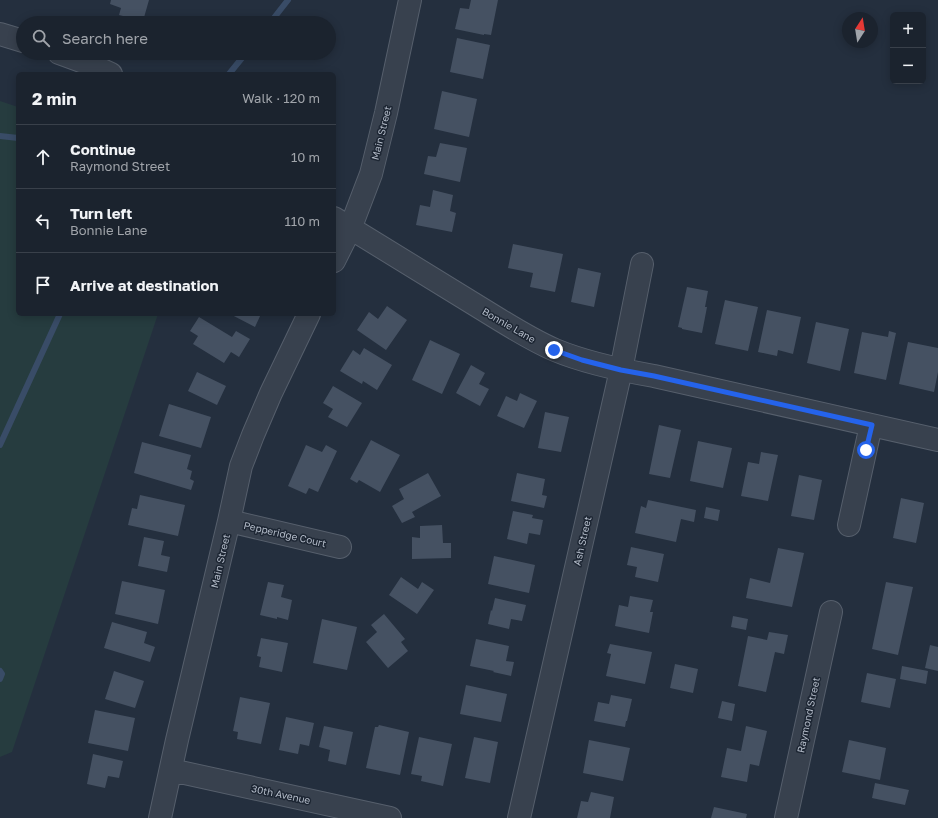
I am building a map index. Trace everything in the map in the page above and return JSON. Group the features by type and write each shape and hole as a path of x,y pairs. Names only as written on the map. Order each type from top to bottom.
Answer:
{"street":[{"name":"Main Street","path":"336,252 342,223 371,174 386,113 410,0"},
{"path":"0,34 16,39"},
{"path":"78,60 107,72"},
{"name":"Bonnie Lane","path":"342,223 526,336 554,350 582,360 621,370 654,376 938,440"},
{"name":"Ash Street","path":"519,818 621,370 642,264"},
{"name":"Main Street","path":"160,818 230,521 241,466 271,393 308,316"},
{"path":"849,525 872,425"},
{"name":"Pepperidge Court","path":"230,521 340,547"},
{"name":"Raymond Street","path":"786,818 830,612"},
{"name":"30th Avenue","path":"171,770 390,818"}],"green space":[{"path":"0,101 16,106 16,316 157,316 12,752 0,757"}],"building":[{"path":"111,0 149,0 144,16 119,15 121,8 110,4"},
{"path":"471,0 498,0 491,35 455,29 460,8 469,9"},
{"path":"457,38 490,45 483,79 450,72"},
{"path":"442,91 477,99 469,137 434,129"},
{"path":"440,143 467,148 460,182 424,174 428,156 436,157"},
{"path":"433,190 453,195 450,211 456,213 452,232 416,225 420,205 430,207"},
{"path":"513,244 563,254 555,292 530,287 533,273 508,268"},
{"path":"578,268 601,273 594,307 571,302"},
{"path":"687,287 708,291 705,307 707,307 702,333 678,327"},
{"path":"725,300 758,307 748,351 715,344"},
{"path":"387,306 407,320 386,350 357,330 369,312 378,319"},
{"path":"767,310 801,317 793,354 778,350 777,356 758,352"},
{"path":"234,316 260,316 255,327"},
{"path":"199,317 232,337 236,331 250,339 239,357 231,352 224,363 193,344 198,336 190,331"},
{"path":"816,322 849,329 840,371 807,363"},
{"path":"889,331 896,333 886,380 854,373 862,332 888,337"},
{"path":"430,340 460,354 442,394 412,380"},
{"path":"908,342 938,348 938,372 934,392 899,384"},
{"path":"364,348 392,365 377,390 363,381 362,384 340,371 353,350 360,355"},
{"path":"471,365 485,373 479,384 489,389 480,406 456,393"},
{"path":"197,372 226,386 217,405 188,391"},
{"path":"333,386 362,403 347,427 328,417 333,409 323,403"},
{"path":"520,393 537,401 524,428 497,416 506,396 517,401"},
{"path":"169,404 211,417 201,448 159,436"},
{"path":"545,412 569,417 561,452 538,448"},
{"path":"659,425 681,430 670,478 649,474"},
{"path":"371,440 400,455 380,492 359,480 357,483 350,479"},
{"path":"698,441 732,448 723,488 690,481"},
{"path":"142,442 191,455 187,469 192,471 190,479 194,481 191,490 134,473"},
{"path":"306,445 322,452 326,445 337,451 318,492 309,488 306,494 288,486"},
{"path":"761,452 778,455 768,501 741,496 748,462 759,464"},
{"path":"428,473 441,496 412,512 415,517 402,523 392,506 404,499 399,489"},
{"path":"517,473 545,479 542,495 547,496 544,508 511,501"},
{"path":"799,475 822,480 814,520 791,516"},
{"path":"140,495 185,505 178,536 128,525 132,508 137,509"},
{"path":"901,498 924,503 916,543 893,538"},
{"path":"648,500 696,510 694,522 681,519 676,542 635,533 641,506 646,508"},
{"path":"706,507 720,510 718,521 704,518"},
{"path":"513,511 533,515 532,518 543,520 540,535 529,533 527,544 507,539"},
{"path":"442,525 443,543 451,543 451,558 412,559 412,537 420,538 420,526"},
{"path":"144,537 164,541 161,555 170,557 167,572 138,566"},
{"path":"631,547 664,554 658,582 635,577 637,567 627,565"},
{"path":"778,548 804,553 792,607 746,598 750,578 770,583"},
{"path":"494,556 535,565 529,593 488,584"},
{"path":"401,577 418,589 422,582 434,590 417,614 389,595"},
{"path":"122,581 165,590 158,624 115,614"},
{"path":"268,582 284,585 281,597 292,600 288,620 260,615"},
{"path":"886,582 913,587 898,655 872,649"},
{"path":"630,596 653,600 650,612 653,612 649,633 615,626 619,605 628,607"},
{"path":"495,598 526,605 522,621 511,619 509,629 488,624"},
{"path":"384,614 405,639 401,642 408,651 388,668 366,642 377,632 371,625"},
{"path":"733,616 748,619 746,630 731,627"},
{"path":"322,619 357,627 347,670 313,663"},
{"path":"112,622 147,632 144,643 155,647 150,662 104,648"},
{"path":"769,632 788,635 784,654 775,652 766,692 738,686 748,636 767,640"},
{"path":"261,638 288,643 282,672 259,667 261,657 257,656"},
{"path":"476,639 509,646 506,661 514,662 511,676 470,666"},
{"path":"610,644 652,652 645,684 606,676 611,654 607,653"},
{"path":"930,645 938,647 938,671 925,668"},
{"path":"675,664 698,669 693,693 670,688"},
{"path":"902,666 928,671 926,684 900,679"},
{"path":"114,671 144,681 135,708 105,699"},
{"path":"867,673 896,679 890,708 861,702"},
{"path":"466,685 507,694 501,722 460,714"},
{"path":"611,695 632,699 625,727 594,721 598,702 609,704"},
{"path":"240,697 270,703 261,744 237,739 238,732 233,731"},
{"path":"722,701 735,704 732,721 718,718"},
{"path":"95,710 135,718 128,751 88,743"},
{"path":"286,717 314,723 309,746 300,744 298,754 279,750"},
{"path":"379,725 409,732 400,775 366,768 375,727 378,727"},
{"path":"324,726 353,732 346,765 328,761 330,750 319,747"},
{"path":"746,726 767,731 759,766 750,764 747,782 721,777 727,748 741,751"},
{"path":"419,737 452,744 443,786 421,781 422,776 411,774"},
{"path":"474,737 498,742 490,783 465,778"},
{"path":"589,740 630,748 623,781 583,773"},
{"path":"849,740 886,748 880,780 842,772"},
{"path":"93,754 123,761 119,778 108,776 105,788 87,784"},
{"path":"875,783 909,790 905,805 872,798"},
{"path":"591,792 614,797 610,818 577,818 581,801 588,802"},
{"path":"714,807 747,814 746,818 711,818"}],"waterway":[{"path":"275,16 288,0"},
{"path":"231,72 240,60"},
{"path":"0,136 16,138"},
{"path":"0,445 59,316"},
{"path":"0,671 2,674 0,679"}],"route":[{"path":"554,350 582,360 621,370 654,376 872,425 866,450"}]}
